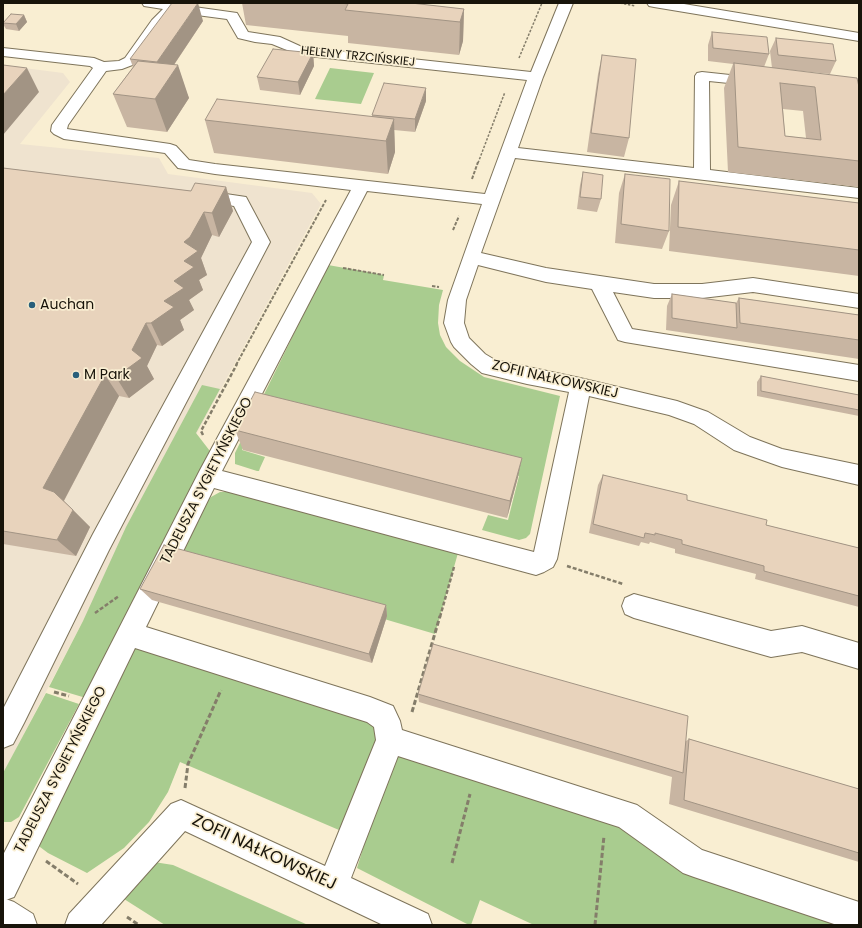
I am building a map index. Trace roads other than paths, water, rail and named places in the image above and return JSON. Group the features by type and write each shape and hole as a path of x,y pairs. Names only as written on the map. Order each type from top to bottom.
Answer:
{"street":[{"path":"148,3 172,6"},
{"name":"ZOFII NAŁKOWSKIEJ","path":"566,3 536,77 456,300 454,323 462,342 468,350 490,367 504,372 580,386 686,411 713,425 742,444 782,458 859,475"},
{"path":"654,3 859,40"},
{"path":"3,52 94,62 101,66 122,65 130,61 172,6"},
{"name":"HELENY TRZCIŃSKIEJ","path":"172,6 232,16 243,35 275,40 299,51 536,77"},
{"path":"101,66 94,79 60,125 59,131 64,134 161,147 170,150 181,162 188,165 492,200"},
{"path":"702,174 702,76 773,84"},
{"path":"509,152 859,193"},
{"name":"TADEUSZA SYGIETYŃSKIEGO","path":"3,886 208,477 361,186"},
{"path":"3,734 15,714 101,542 261,242 240,201 177,192"},
{"path":"470,258 546,275 654,291 702,291 752,285 859,302"},
{"path":"599,283 625,335 859,373"},
{"path":"208,477 536,564 545,559 579,397 580,386"},
{"path":"634,606 771,644 802,640 859,656"},
{"path":"129,634 370,710 383,716 397,742 627,815 648,828 682,855 704,866 859,917"},
{"path":"333,885 397,742"},
{"name":"ZOFII NAŁKOWSKIEJ","path":"80,925 181,814 417,925"},
{"path":"3,913 22,925"}],"place":[{"name":"Auchan","path":"32,305"},
{"name":"M Park","path":"76,375"}]}
